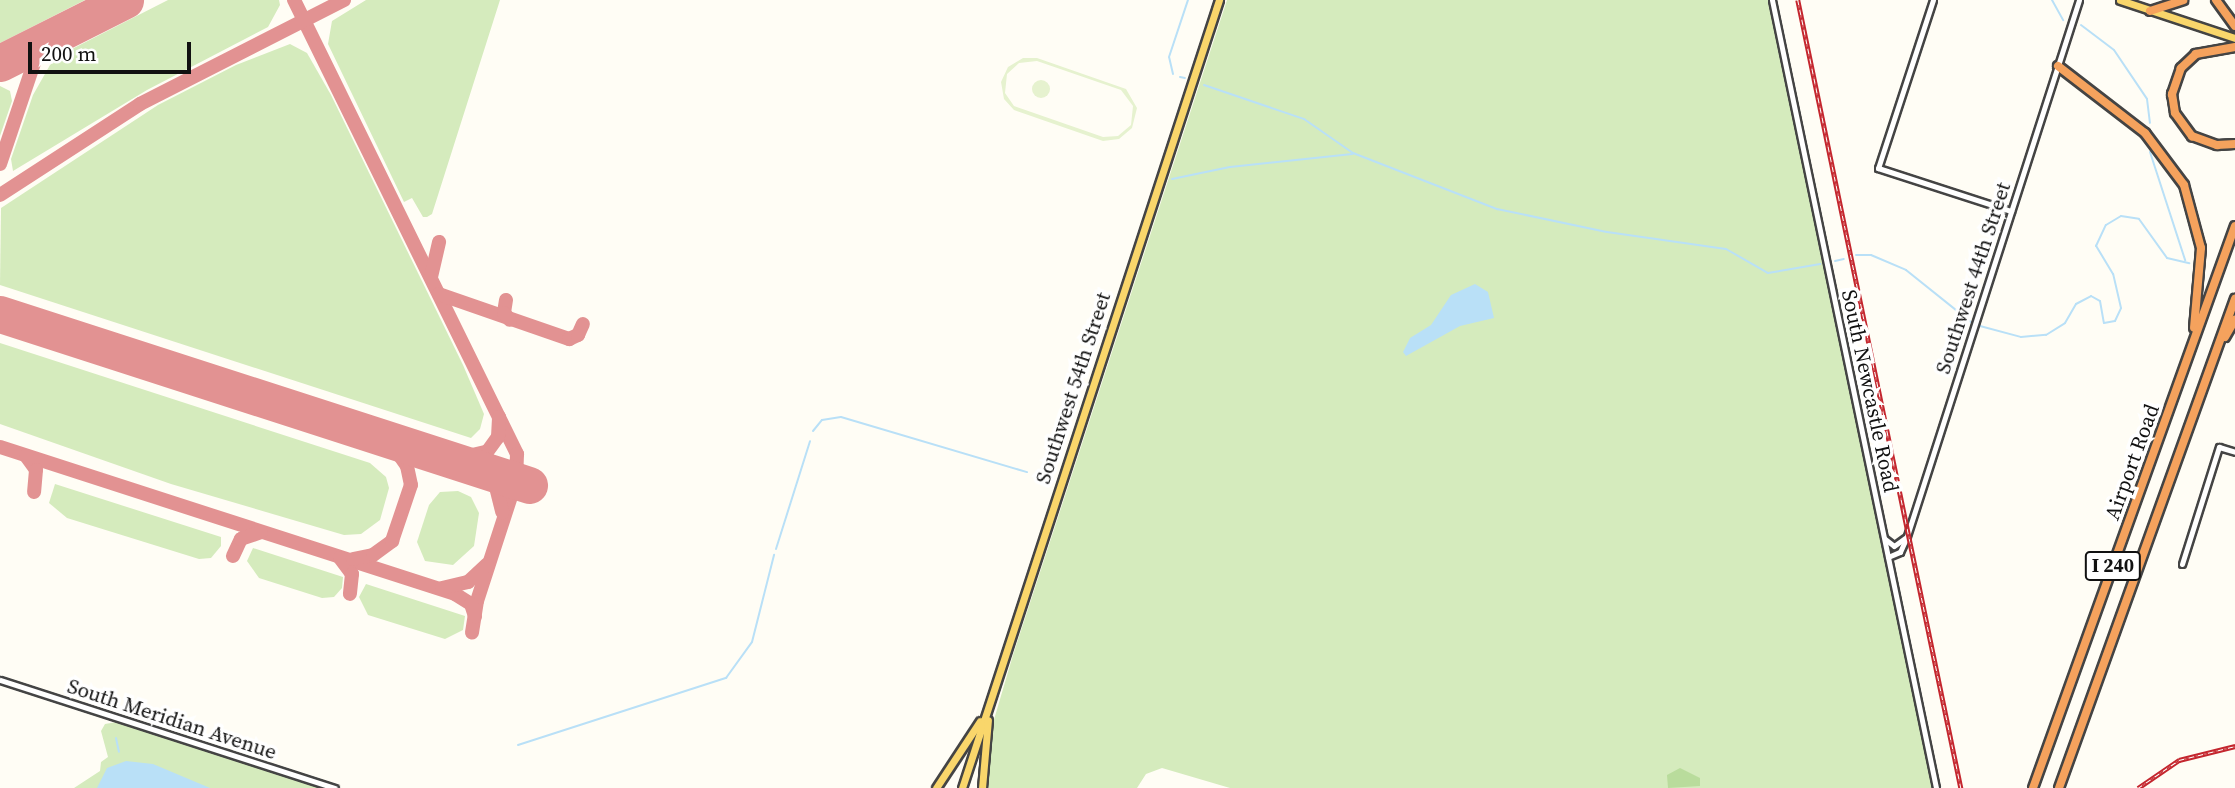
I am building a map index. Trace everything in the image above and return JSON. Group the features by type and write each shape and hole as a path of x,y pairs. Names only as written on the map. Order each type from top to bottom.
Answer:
{"highway":[{"path":"2151,11 2183,0"},
{"path":"2216,0 2235,26"},
{"path":"2235,47 2196,54 2181,68 2172,93 2175,113 2192,136 2209,144 2235,144"},
{"path":"2058,66 2145,133 2184,185 2202,248 2202,282 2192,345"},
{"name":"Airport Road","path":"2033,788 2235,226"},
{"name":"Airport Road","path":"2059,788 2235,299"},
{"path":"2214,358 2235,320"}],"main road":[{"name":"Southwest 54th Street","path":"962,788 1219,0"},
{"path":"2120,0 2235,38"},
{"path":"936,788 956,763 989,705"},
{"path":"982,788 989,705"}],"street":[{"name":"South Newcastle Road","path":"1772,0 1936,788"},
{"path":"1933,0 1878,169 2011,211"},
{"name":"Southwest 44th Street","path":"1888,557 1900,552 1907,536 2079,0"},
{"path":"2182,564 2219,447 2235,452"},
{"path":"1884,538 1896,545 1907,536"},
{"name":"South Meridian Avenue","path":"0,680 335,788"}],"green space":[{"path":"0,0 85,0 0,43"},
{"path":"168,0 279,0 280,5 268,27 147,90 13,171 11,159 33,95 50,65 66,52"},
{"path":"366,0 500,0 432,214 427,217 423,217 412,198 404,202 328,44 332,21"},
{"path":"1227,0 1770,0 1934,788 1230,788 1162,768 1146,774 1137,788 984,788 988,740 1013,655"},
{"path":"290,44 307,53 331,95 463,365 484,414 480,429 471,438 0,285 1,208 158,105 236,65"},
{"path":"1023,58 1037,58 1126,89 1137,108 1132,128 1119,139 1103,141 1014,110 1004,99 1001,82 1008,67","holes":["1037,61 1121,90 1133,106 1131,125 1118,136 1103,137 1014,106 1005,93 1007,74 1019,63"]},
{"path":"1037,80 1045,80 1050,89 1048,96 1037,98 1032,93 1032,85"},
{"path":"0,86 10,91 12,101 0,136"},
{"path":"0,343 370,463 386,477 389,488 380,520 361,534 344,535 171,484 0,424"},
{"path":"55,484 221,537 221,546 211,558 199,559 67,518 49,503"},
{"path":"458,491 471,497 479,513 474,546 453,565 425,561 417,542 429,505 440,492"},
{"path":"253,548 343,577 342,588 334,597 322,598 259,578 247,561"},
{"path":"366,584 465,616 463,630 445,639 368,615 359,597"},
{"path":"117,722 322,788 74,788 100,771 101,762 108,757 101,731 105,724"},
{"path":"1680,768 1700,778 1700,786 1668,788 1667,775"}],"water":[{"path":"1475,284 1488,292 1494,318 1460,326 1406,356 1403,352 1410,338 1431,325 1451,295"},
{"path":"126,761 153,764 210,788 97,788 107,768"}],"waterway":[{"path":"1173,74 1169,57 1188,0"},
{"path":"2052,0 2063,20"},
{"path":"2081,25 2114,50 2147,99 2150,123"},
{"path":"1180,77 1185,78"},
{"path":"1204,85 1304,119 1353,153 1497,209 1607,232 1726,249 1768,273 1820,264"},
{"path":"2150,152 2185,260"},
{"path":"1172,179 1230,167 1352,154"},
{"path":"1980,326 2021,337 2046,335 2065,323 2076,304 2091,296 2100,301 2104,323 2115,321 2121,308 2113,274 2096,246 2106,225 2121,216 2139,219 2167,258 2189,263"},
{"path":"1856,255 1871,255 1906,270 1971,322"},
{"path":"1835,261 1844,259"},
{"path":"813,431 822,420 841,417 1027,472"},
{"path":"776,549 810,441"},
{"path":"518,745 726,678 752,642 774,555"},
{"path":"116,738 119,752"}],"taxiway":[{"path":"294,0 517,454 516,481 477,601 472,633"},
{"path":"0,195 140,104 344,0"},
{"path":"0,164 36,57 59,33"},
{"path":"431,277 439,242"},
{"path":"439,294 569,339 578,335 583,324"},
{"path":"506,300 504,313 510,320"},
{"path":"451,460 487,452 498,437 499,417"},
{"path":"353,559 373,555 392,541 411,485 407,466 395,449 360,431"},
{"path":"0,447 455,594 471,604 475,616"},
{"path":"26,456 36,470 34,492"},
{"path":"473,467 495,483 502,512"},
{"path":"233,556 241,539 261,532"},
{"path":"340,558 352,574 350,594"},
{"path":"442,588 468,582 487,564"}],"runway":[{"path":"0,63 125,0"},
{"path":"0,314 529,485"}],"railway":[{"path":"1798,0 1961,788"},
{"path":"2138,788 2179,760 2235,746"}]}
